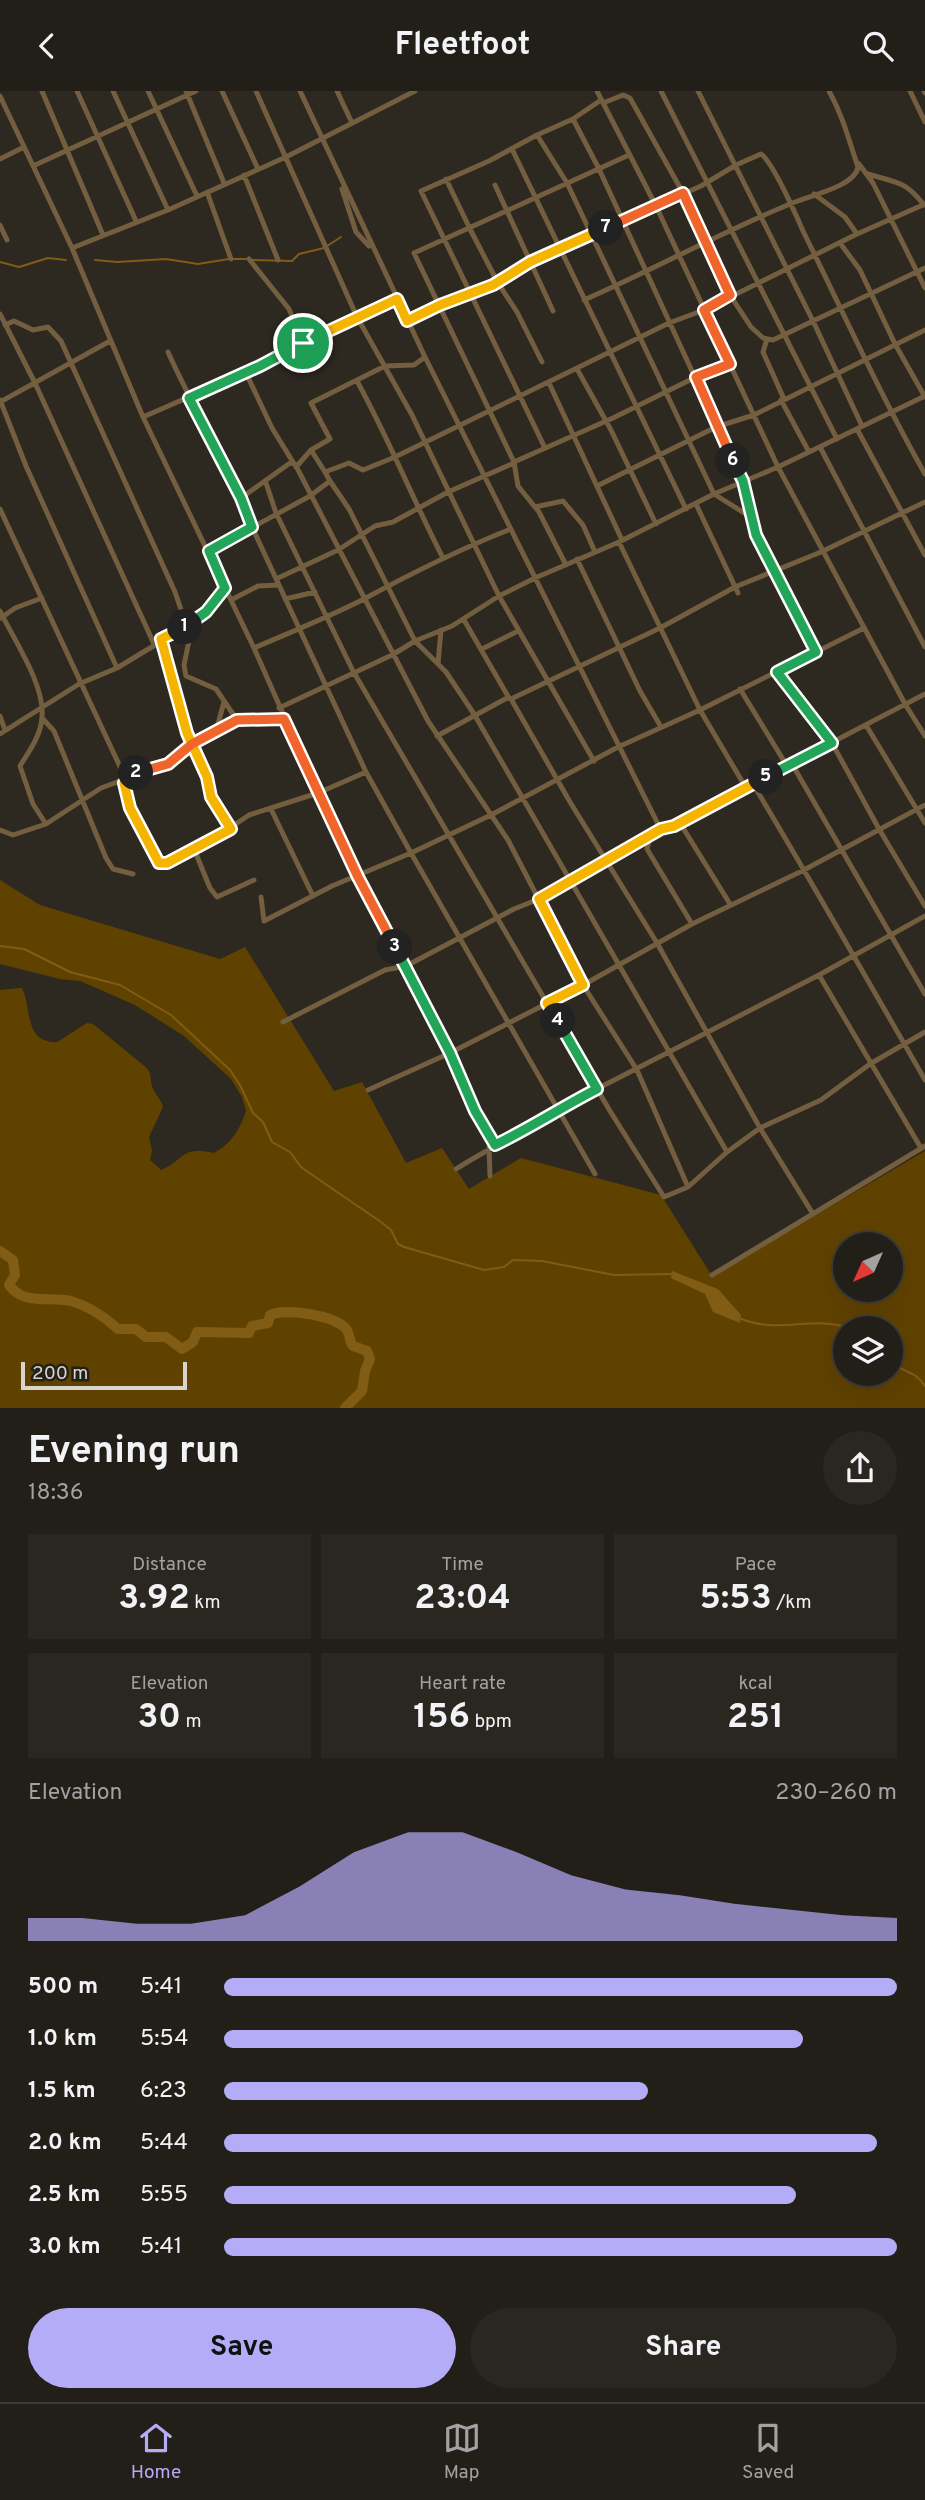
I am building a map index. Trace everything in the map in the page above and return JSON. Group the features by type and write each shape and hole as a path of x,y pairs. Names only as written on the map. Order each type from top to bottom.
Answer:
{"street":[{"path":"42,91 103,235"},
{"path":"77,91 136,221"},
{"path":"113,91 168,210"},
{"path":"148,91 197,196"},
{"path":"33,166 196,91"},
{"path":"222,91 258,169"},
{"path":"256,91 357,317 425,444 499,596 594,761"},
{"path":"300,91 407,321 661,829"},
{"path":"337,91 352,123"},
{"path":"72,249 286,157 415,91"},
{"path":"597,91 656,206 778,467 905,705 925,736"},
{"path":"661,91 759,281 836,439"},
{"path":"698,91 813,321 859,427 925,555"},
{"path":"830,91 846,125 851,153 868,174 925,288"},
{"path":"910,91 925,122"},
{"path":"187,93 224,183"},
{"path":"545,448 421,191 573,119 602,101 623,95 630,98 708,242 730,295 751,327 766,339 773,340 925,268"},
{"path":"0,96 72,249 143,417 209,551 318,793 358,877 450,1053 492,1146 491,1176"},
{"path":"573,119 696,377 716,427 743,481 750,516 774,571 816,652"},
{"path":"537,135 567,183 714,494 750,516"},
{"path":"0,159 24,147"},
{"path":"512,149 584,300 612,351 686,509"},
{"path":"566,565 535,507 518,486 514,463 415,253 629,155"},
{"path":"407,321 498,283 530,262 709,182 754,156 764,155 925,474"},
{"path":"584,300 790,204 845,184 857,173 857,162"},
{"path":"325,472 349,463 363,470 425,444 669,323 704,310 857,234 925,205 901,181 868,174"},
{"path":"244,175 278,260"},
{"path":"446,179 498,283 517,312 542,362"},
{"path":"495,185 553,311"},
{"path":"207,192 231,259"},
{"path":"814,194 845,217 857,234"},
{"path":"0,225 7,240"},
{"path":"279,708 464,620 499,596 536,578 925,396 895,344 860,270 840,243"},
{"path":"249,260 289,309 303,343"},
{"path":"143,417 246,373 397,299"},
{"path":"0,314 35,383 154,644"},
{"path":"5,325 19,321 33,330 52,329 71,361 97,425 163,563 187,626 190,644 184,665 186,675 216,689 237,720"},
{"path":"599,485 687,440 754,415 925,330"},
{"path":"766,339 763,352 809,452"},
{"path":"110,341 0,401 26,466 117,668"},
{"path":"168,352 241,498 277,582 366,772 595,1174"},
{"path":"296,467 311,450 330,439 311,404 385,366 414,365 425,357"},
{"path":"231,600 258,586 277,582 302,566 448,492 696,377 730,364"},
{"path":"577,369 606,421 656,524"},
{"path":"246,373 391,655 437,736 508,840 583,985 637,1070 688,1187"},
{"path":"357,381 374,411 417,509 443,558"},
{"path":"549,383 599,485 620,541 660,628 700,710 746,788"},
{"path":"820,447 925,646"},
{"path":"311,450 362,535 415,641 438,664 474,714 727,1152"},
{"path":"241,498 290,463 296,467"},
{"path":"209,551 310,496 330,481"},
{"path":"265,483 276,513 353,671 597,1089 664,1197 688,1187 727,1152 760,1128 821,1100 870,1064 925,1033"},
{"path":"535,507 563,501 583,525 595,552"},
{"path":"437,736 474,714 549,682 774,571 925,502"},
{"path":"696,505 736,590"},
{"path":"0,509 118,765 122,771 131,775"},
{"path":"254,648 364,599 386,585 472,544 511,529"},
{"path":"578,559 640,691 661,727"},
{"path":"0,716 3,732 79,684 117,668 161,639 187,626 206,612 225,588"},
{"path":"285,599 315,592"},
{"path":"42,598 1,615 33,678 42,708 43,719 34,744 20,766 33,804 46,824"},
{"path":"464,620 657,943 760,1128 813,1214"},
{"path":"261,897 264,921 491,815 618,747 700,710 864,628"},
{"path":"438,664 441,630"},
{"path":"482,649 518,631"},
{"path":"161,639 192,744 207,777 211,797 231,829"},
{"path":"777,672 832,743 925,906"},
{"path":"740,689 841,849 925,995"},
{"path":"283,1022 385,970 406,966 539,899 661,829 680,823 925,694"},
{"path":"216,731 224,702"},
{"path":"43,719 54,731 81,801 113,869 133,874"},
{"path":"0,830 13,835 46,824 101,788 121,782 131,775 168,764 192,744 237,720 284,719"},
{"path":"866,725 925,823"},
{"path":"118,765 130,808 155,859 163,864 231,829 249,815 318,793 366,772"},
{"path":"753,784 925,1080"},
{"path":"368,1090 450,1053 583,985 730,904 804,870 925,805"},
{"path":"271,809 313,896"},
{"path":"680,823 730,904"},
{"path":"650,837 647,849 692,924"},
{"path":"194,849 210,888 217,897 254,880"},
{"path":"456,1169 558,1109 707,1034 925,916"},
{"path":"712,1275 923,1147 870,1064 819,975"}],"shaded area":[{"path":"0,880 40,905 220,959 245,947 334,1091 362,1082 406,1163 442,1148 469,1189 521,1158 661,1195 712,1276 925,1151 925,1408 0,1408 0,990 22,988 34,1031 46,1041 57,1042 87,1023 93,1024 147,1068 163,1107 149,1137 152,1150 150,1160 161,1170 189,1153 214,1153 220,1150 234,1135 246,1111 242,1097 231,1079 184,1036 135,1005 80,981 60,979 0,964"},
{"path":"672,1271 718,1289 741,1315 740,1323 713,1312 705,1294 671,1278"}],"waterway":[{"path":"252,260 292,261 299,254 324,248 341,237"},
{"path":"0,262 19,267 48,258 66,260"},
{"path":"95,260 117,262 166,259 198,264 229,259"},
{"path":"234,259 246,259"},
{"path":"0,946 24,949 70,972 120,985 171,1015 230,1070 253,1113 263,1122 272,1142 290,1152 301,1167 381,1222 391,1230 398,1244 404,1247 484,1270 504,1267 513,1260 542,1261 614,1275 671,1274"},
{"path":"0,1251 13,1260 15,1275 9,1285 22,1296 71,1301 96,1312 118,1329 136,1329 146,1337 166,1337 182,1349 193,1342 197,1332 249,1333 252,1326 268,1323 270,1315 277,1313 310,1314 333,1320 347,1330 353,1346 367,1351 370,1359 362,1391 345,1408"},
{"path":"739,1318 767,1325 833,1325"},
{"path":"903,1369 922,1381 925,1386"}],"route":[{"path":"303,343 189,398 241,498 252,527 209,551 225,588 211,607 198,619 161,639 187,733 192,744 207,777 211,797 231,829 167,863 159,863 130,808 127,786 124,783 131,775 168,764 192,744 237,720 284,719 358,877 450,1053 475,1111 495,1145 597,1089 547,1003 583,985 539,899 661,829 674,826 832,743 777,672 816,652 756,535 743,481 716,427 696,377 730,364 704,310 730,295 708,242 683,193 530,262 498,283 407,321 397,299 303,343"}]}
